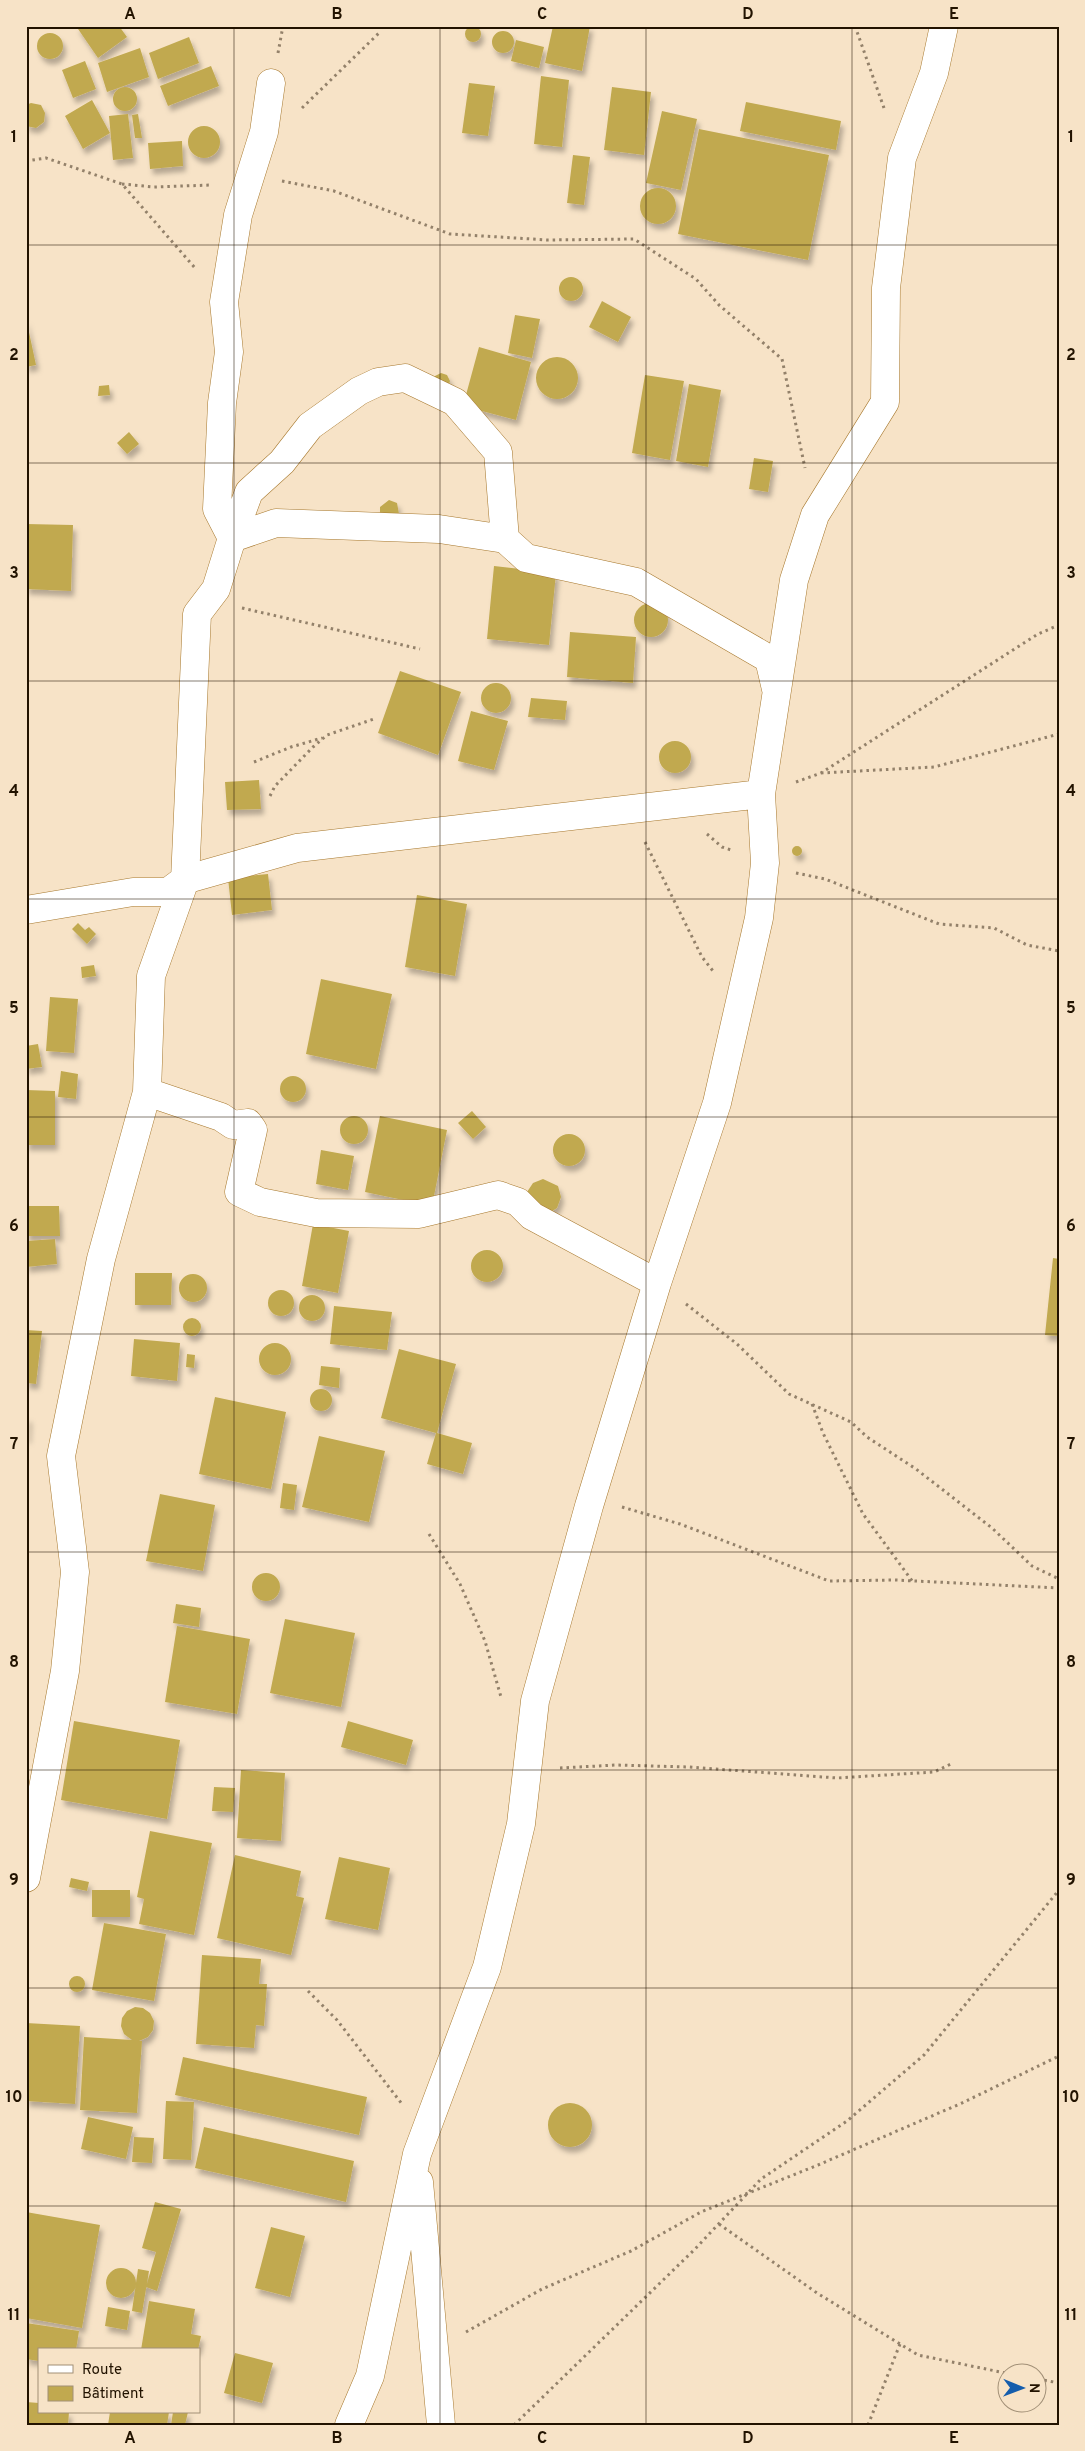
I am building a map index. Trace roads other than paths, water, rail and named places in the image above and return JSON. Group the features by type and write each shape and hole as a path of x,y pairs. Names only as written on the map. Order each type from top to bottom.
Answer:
{"street":[{"path":"349,2425 370,2376 421,2144 487,1967 521,1824 535,1701 591,1497 657,1283 717,1103 758,918 765,863 761,794 794,580 815,516 885,402 886,288 902,158 934,73 944,26"},
{"path":"232,538 218,509 222,402 229,352 224,302 238,214 264,132 271,82"},
{"path":"26,1878 65,1671 76,1572 61,1456 102,1259 147,1092 151,976 185,880 198,614 216,589 249,492 282,462 310,426 359,390 378,382 405,378 455,402 498,452 505,539"},
{"path":"232,538 276,524 439,529 505,539 526,558 636,582 769,659 776,692"},
{"path":"26,910 133,892 168,892 185,880 298,848 761,794"},
{"path":"147,1092 221,1117 233,1125 248,1123 253,1130 239,1192 260,1202 316,1213 419,1214 498,1195 518,1202 532,1216 657,1283"},
{"path":"421,2144 434,2350 441,2425"}]}
